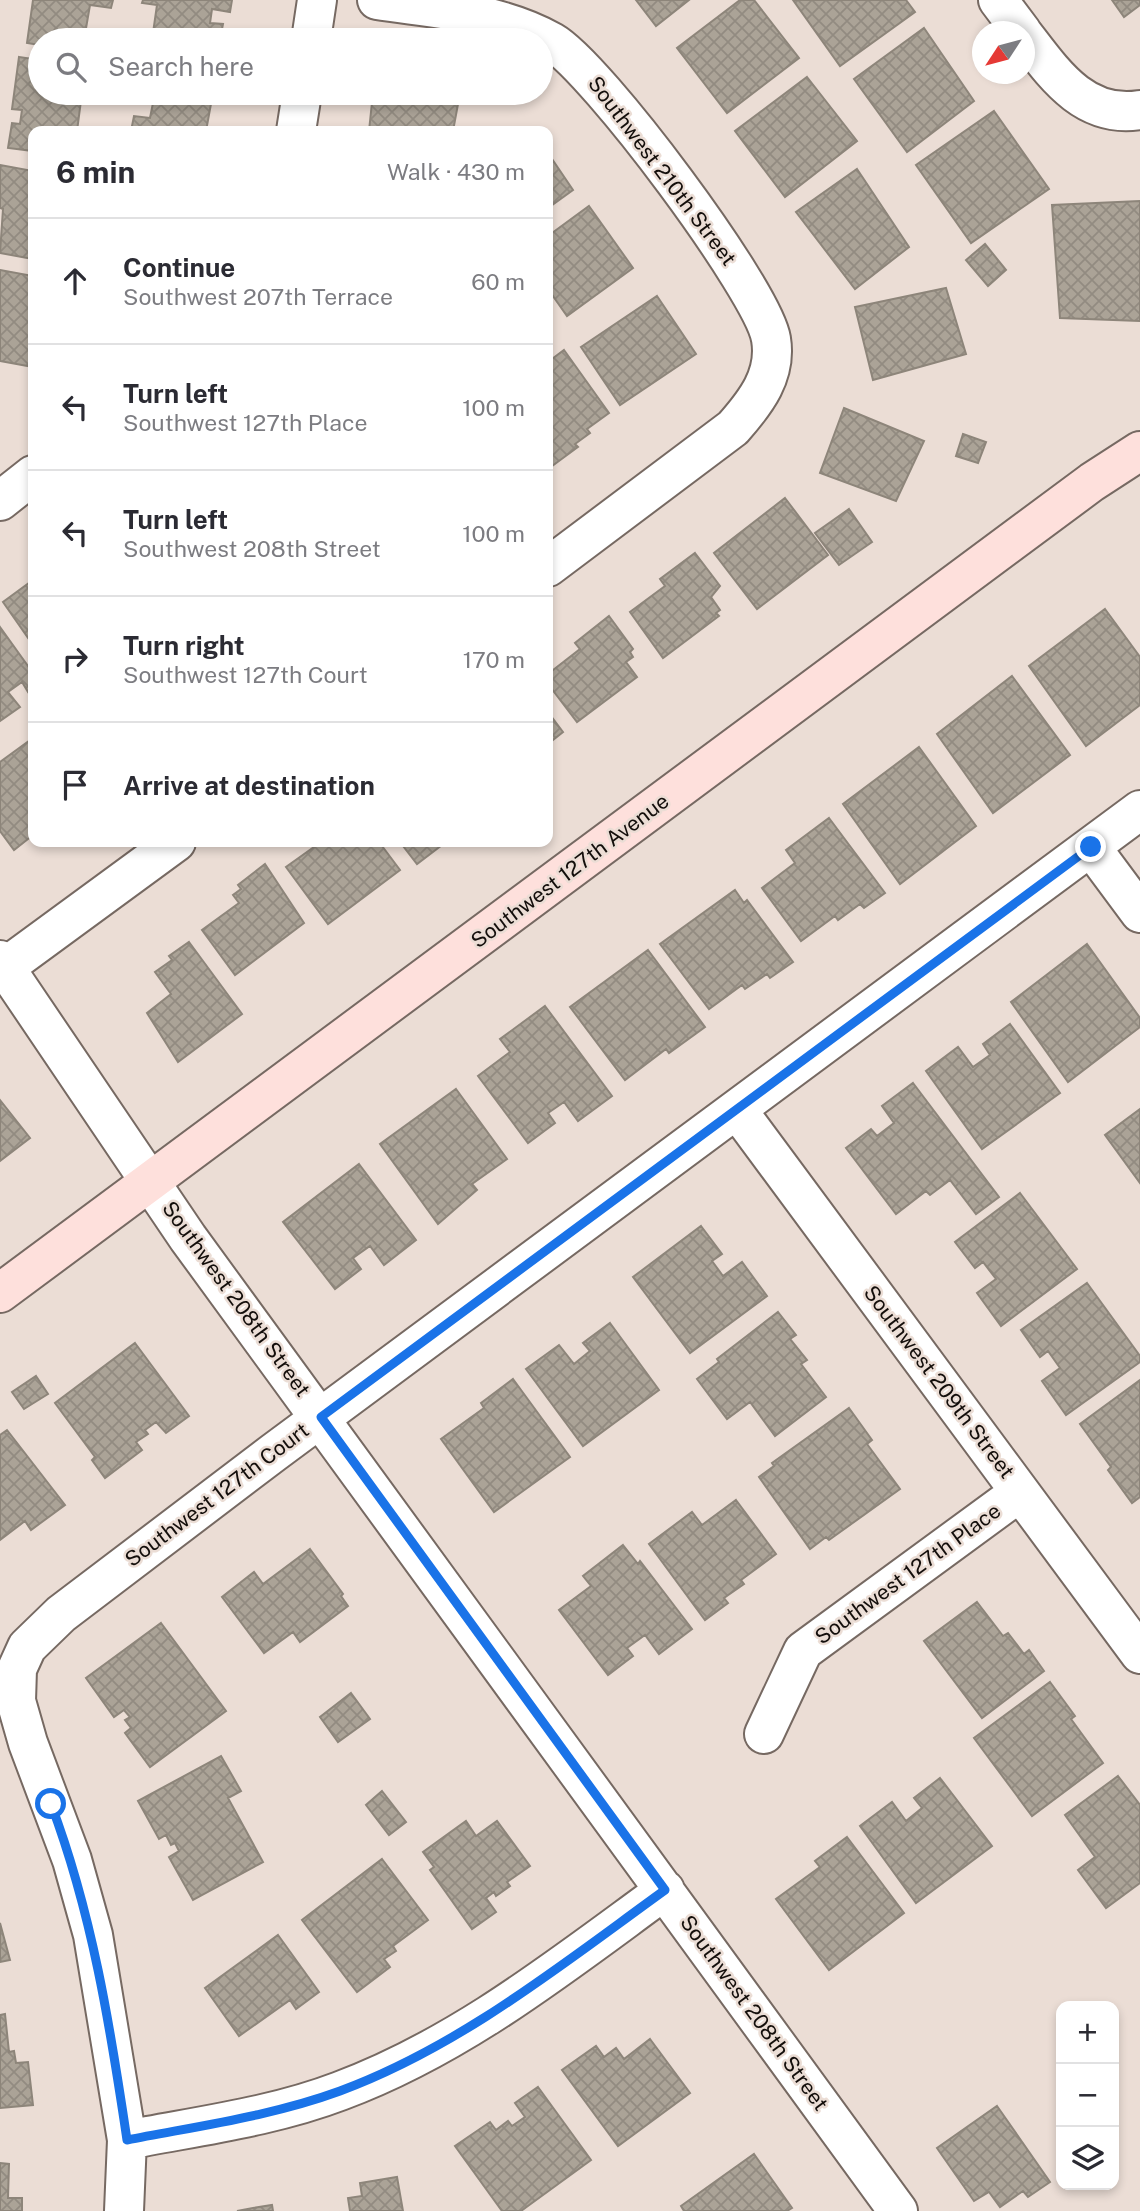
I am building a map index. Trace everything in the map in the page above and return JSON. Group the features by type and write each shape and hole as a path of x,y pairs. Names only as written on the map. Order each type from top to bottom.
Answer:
{"street":[{"path":"313,28 317,0"},
{"name":"Southwest 210th Street","path":"377,0 483,16 524,28"},
{"path":"998,0 1014,21"},
{"name":"Southwest 210th Street","path":"553,43 584,69 609,96 741,276 760,308 771,338 772,362 754,404 733,428 553,563"},
{"path":"1035,48 1070,91 1102,107 1130,111"},
{"path":"297,126 300,105"},
{"name":"Southwest 127th Avenue","path":"0,1293 1092,482 1140,450"},
{"path":"0,501 28,479"},
{"name":"Southwest 127th Court","path":"127,2140 93,1935 72,1860 27,1743 16,1701 17,1669 27,1647 61,1614 321,1417 738,1111 1140,810"},
{"path":"2,966 169,847"},
{"path":"1091,847 1140,913"},
{"name":"Southwest 208th Street","path":"2,966 152,1181 188,1238 898,2211"},
{"name":"Southwest 209th Street","path":"738,1111 1140,1654"},
{"name":"Southwest 127th Place","path":"764,1734 803,1651 1020,1492"},
{"path":"124,2211 127,2140 290,2108 387,2071 496,2011 665,1890"}],"building":[{"path":"33,0 113,0 111,8 90,5 86,28 29,28"},
{"path":"143,0 232,0 230,12 212,9 210,23 223,24 222,28 154,28 157,5 142,3"},
{"path":"636,0 689,0 656,26"},
{"path":"740,0 754,0 799,58 727,113 677,48"},
{"path":"793,0 906,0 915,12 840,66"},
{"path":"1112,0 1140,0 1140,5 1124,17"},
{"path":"924,28 974,101 907,152 854,79"},
{"path":"19,57 28,58 28,105 80,105 78,126 28,126 28,150 8,148 12,123 20,124 22,110 12,109"},
{"path":"807,77 857,141 785,197 735,131"},
{"path":"153,105 211,105 207,126 132,126 134,116 150,118"},
{"path":"372,105 458,105 454,126 370,126"},
{"path":"994,111 1049,189 971,243 916,165"},
{"path":"553,160 573,190 553,204"},
{"path":"0,165 28,170 28,258 0,253 3,209 0,208"},
{"path":"857,169 909,247 855,289 796,212"},
{"path":"1140,201 1140,321 1060,318 1052,205"},
{"path":"589,206 633,268 567,316 553,296 553,232"},
{"path":"985,244 1006,270 988,286 966,260"},
{"path":"0,270 28,275 28,366 0,361"},
{"path":"946,288 966,354 873,380 855,307"},
{"path":"657,296 696,354 620,405 581,347"},
{"path":"564,350 609,413 587,429 590,433 575,444 578,447 553,465 553,358"},
{"path":"844,408 924,441 896,501 820,473"},
{"path":"963,434 986,442 978,463 956,456"},
{"path":"785,498 828,555 757,609 714,553"},
{"path":"849,509 872,542 839,565 815,533"},
{"path":"695,553 720,586 711,597 720,610 716,613 719,616 663,658 630,612 665,586 660,579"},
{"path":"28,584 28,638 3,602"},
{"path":"1105,609 1140,657 1140,705 1086,746 1029,666"},
{"path":"609,616 633,649 630,652 633,657 626,662 637,677 577,722 553,691 553,670 580,649 575,643"},
{"path":"0,627 28,666 28,692 22,682 8,692 20,707 0,721"},
{"path":"1012,676 1070,755 993,813 937,734"},
{"path":"553,719 563,732 553,740"},
{"path":"28,742 28,839 14,850 0,831 0,762"},
{"path":"919,747 976,826 900,884 843,804"},
{"path":"829,818 885,893 864,908 860,904 838,920 835,916 801,941 762,888 795,863 786,850"},
{"path":"314,847 383,847 400,870 328,924 286,867"},
{"path":"404,847 439,847 417,864"},
{"path":"265,864 304,923 235,975 202,930 239,903 233,895 241,889 238,885"},
{"path":"735,890 744,903 747,900 793,962 770,978 767,974 745,989 742,985 709,1009 660,944"},
{"path":"189,942 242,1014 178,1062 147,1013 171,994 155,972 172,960 169,956"},
{"path":"1087,944 1140,1018 1140,1027 1068,1082 1011,1002"},
{"path":"648,950 705,1027 669,1053 666,1049 625,1080 570,1007"},
{"path":"545,1006 612,1096 578,1121 564,1102 548,1113 555,1123 528,1143 478,1076 510,1052 500,1039"},
{"path":"1010,1024 1060,1093 982,1149 926,1071 958,1047 973,1067 990,1055 983,1044"},
{"path":"913,1083 999,1197 976,1214 950,1180 930,1195 926,1191 896,1214 846,1148 871,1129 877,1136 894,1123 882,1106"},
{"path":"456,1089 507,1159 472,1184 477,1190 438,1224 380,1144"},
{"path":"0,1100 30,1138 0,1161"},
{"path":"1140,1109 1140,1183 1105,1135"},
{"path":"359,1164 416,1240 384,1265 370,1246 353,1258 361,1269 335,1289 283,1222"},
{"path":"1020,1193 1077,1269 1001,1326 977,1293 996,1279 983,1262 975,1268 955,1242"},
{"path":"701,1226 722,1254 712,1261 723,1276 742,1262 767,1296 690,1353 633,1277"},
{"path":"1087,1283 1140,1356 1140,1362 1066,1415 1042,1381 1060,1368 1048,1351 1040,1357 1021,1330"},
{"path":"778,1312 796,1335 790,1339 807,1360 801,1364 826,1397 775,1436 750,1402 727,1419 697,1379 719,1362 717,1359"},
{"path":"610,1323 659,1390 583,1446 526,1369 559,1345 574,1364 590,1351 583,1343"},
{"path":"135,1343 189,1416 166,1433 156,1422 145,1430 148,1434 136,1442 142,1450 105,1478 92,1460 95,1457 55,1403"},
{"path":"36,1376 48,1394 24,1409 12,1392"},
{"path":"513,1379 570,1457 494,1512 441,1439 484,1408 481,1403"},
{"path":"1140,1380 1140,1497 1132,1503 1108,1470 1111,1467 1080,1424"},
{"path":"849,1408 872,1440 867,1444 900,1489 829,1540 826,1537 810,1549 759,1477 774,1466 772,1463"},
{"path":"7,1430 65,1505 31,1530 25,1521 0,1540 0,1435"},
{"path":"736,1500 776,1554 741,1580 744,1584 724,1598 728,1603 705,1620 649,1544 692,1512 702,1525"},
{"path":"623,1545 638,1564 640,1561 692,1629 659,1654 645,1635 627,1648 633,1656 608,1675 559,1610 591,1586 583,1576"},
{"path":"310,1549 343,1594 341,1596 348,1606 300,1642 293,1632 264,1653 222,1597 254,1572 263,1584"},
{"path":"977,1602 1003,1636 1008,1633 1024,1654 1029,1650 1044,1671 982,1718 924,1641"},
{"path":"161,1623 226,1711 150,1767 125,1733 131,1728 125,1720 130,1717 124,1710 114,1717 86,1678"},
{"path":"1050,1682 1075,1716 1071,1719 1103,1763 1032,1816 974,1738"},
{"path":"351,1693 370,1719 338,1742 320,1717"},
{"path":"221,1756 241,1791 228,1798 263,1862 193,1900 169,1857 179,1851 175,1843 171,1845 166,1835 159,1839 138,1801"},
{"path":"1118,1776 1140,1805 1140,1883 1106,1908 1078,1870 1095,1857 1065,1815"},
{"path":"940,1778 992,1846 916,1903 860,1826 892,1802 906,1821 922,1808 914,1798"},
{"path":"382,1791 406,1822 389,1835 366,1805"},
{"path":"466,1821 476,1836 497,1821 530,1866 507,1882 510,1886 496,1896 494,1892 486,1898 496,1912 472,1929 430,1870 434,1867 423,1852"},
{"path":"847,1837 904,1913 829,1970 776,1899 820,1867 815,1861"},
{"path":"382,1859 428,1920 393,1946 396,1951 384,1959 390,1967 357,1992 302,1920"},
{"path":"0,1923 10,1960 0,1962"},
{"path":"278,1935 319,1992 296,2009 290,2000 239,2036 205,1988"},
{"path":"5,2014 9,2052 14,2051 16,2063 28,2062 33,2105 0,2108 0,2015"},
{"path":"650,2039 690,2093 618,2146 562,2070 596,2046 604,2057 616,2048 624,2059"},
{"path":"538,2087 591,2160 521,2211 502,2211 455,2146 490,2122 496,2130 508,2121 512,2126 525,2117 515,2103"},
{"path":"997,2106 1050,2182 1028,2197 1023,2191 1000,2207 989,2192 974,2201 937,2148"},
{"path":"754,2154 792,2208 787,2211 684,2211 681,2206"},
{"path":"0,2163 9,2164 8,2198 22,2198 22,2211 0,2211"},
{"path":"397,2177 403,2211 350,2211 348,2198 362,2196 360,2183"},
{"path":"272,2205 273,2211 237,2211 253,2208"}],"route":[{"path":"51,1804 72,1860 93,1935 127,2140 290,2108 387,2071 496,2011 665,1890 321,1417 738,1111 1091,847"}]}
